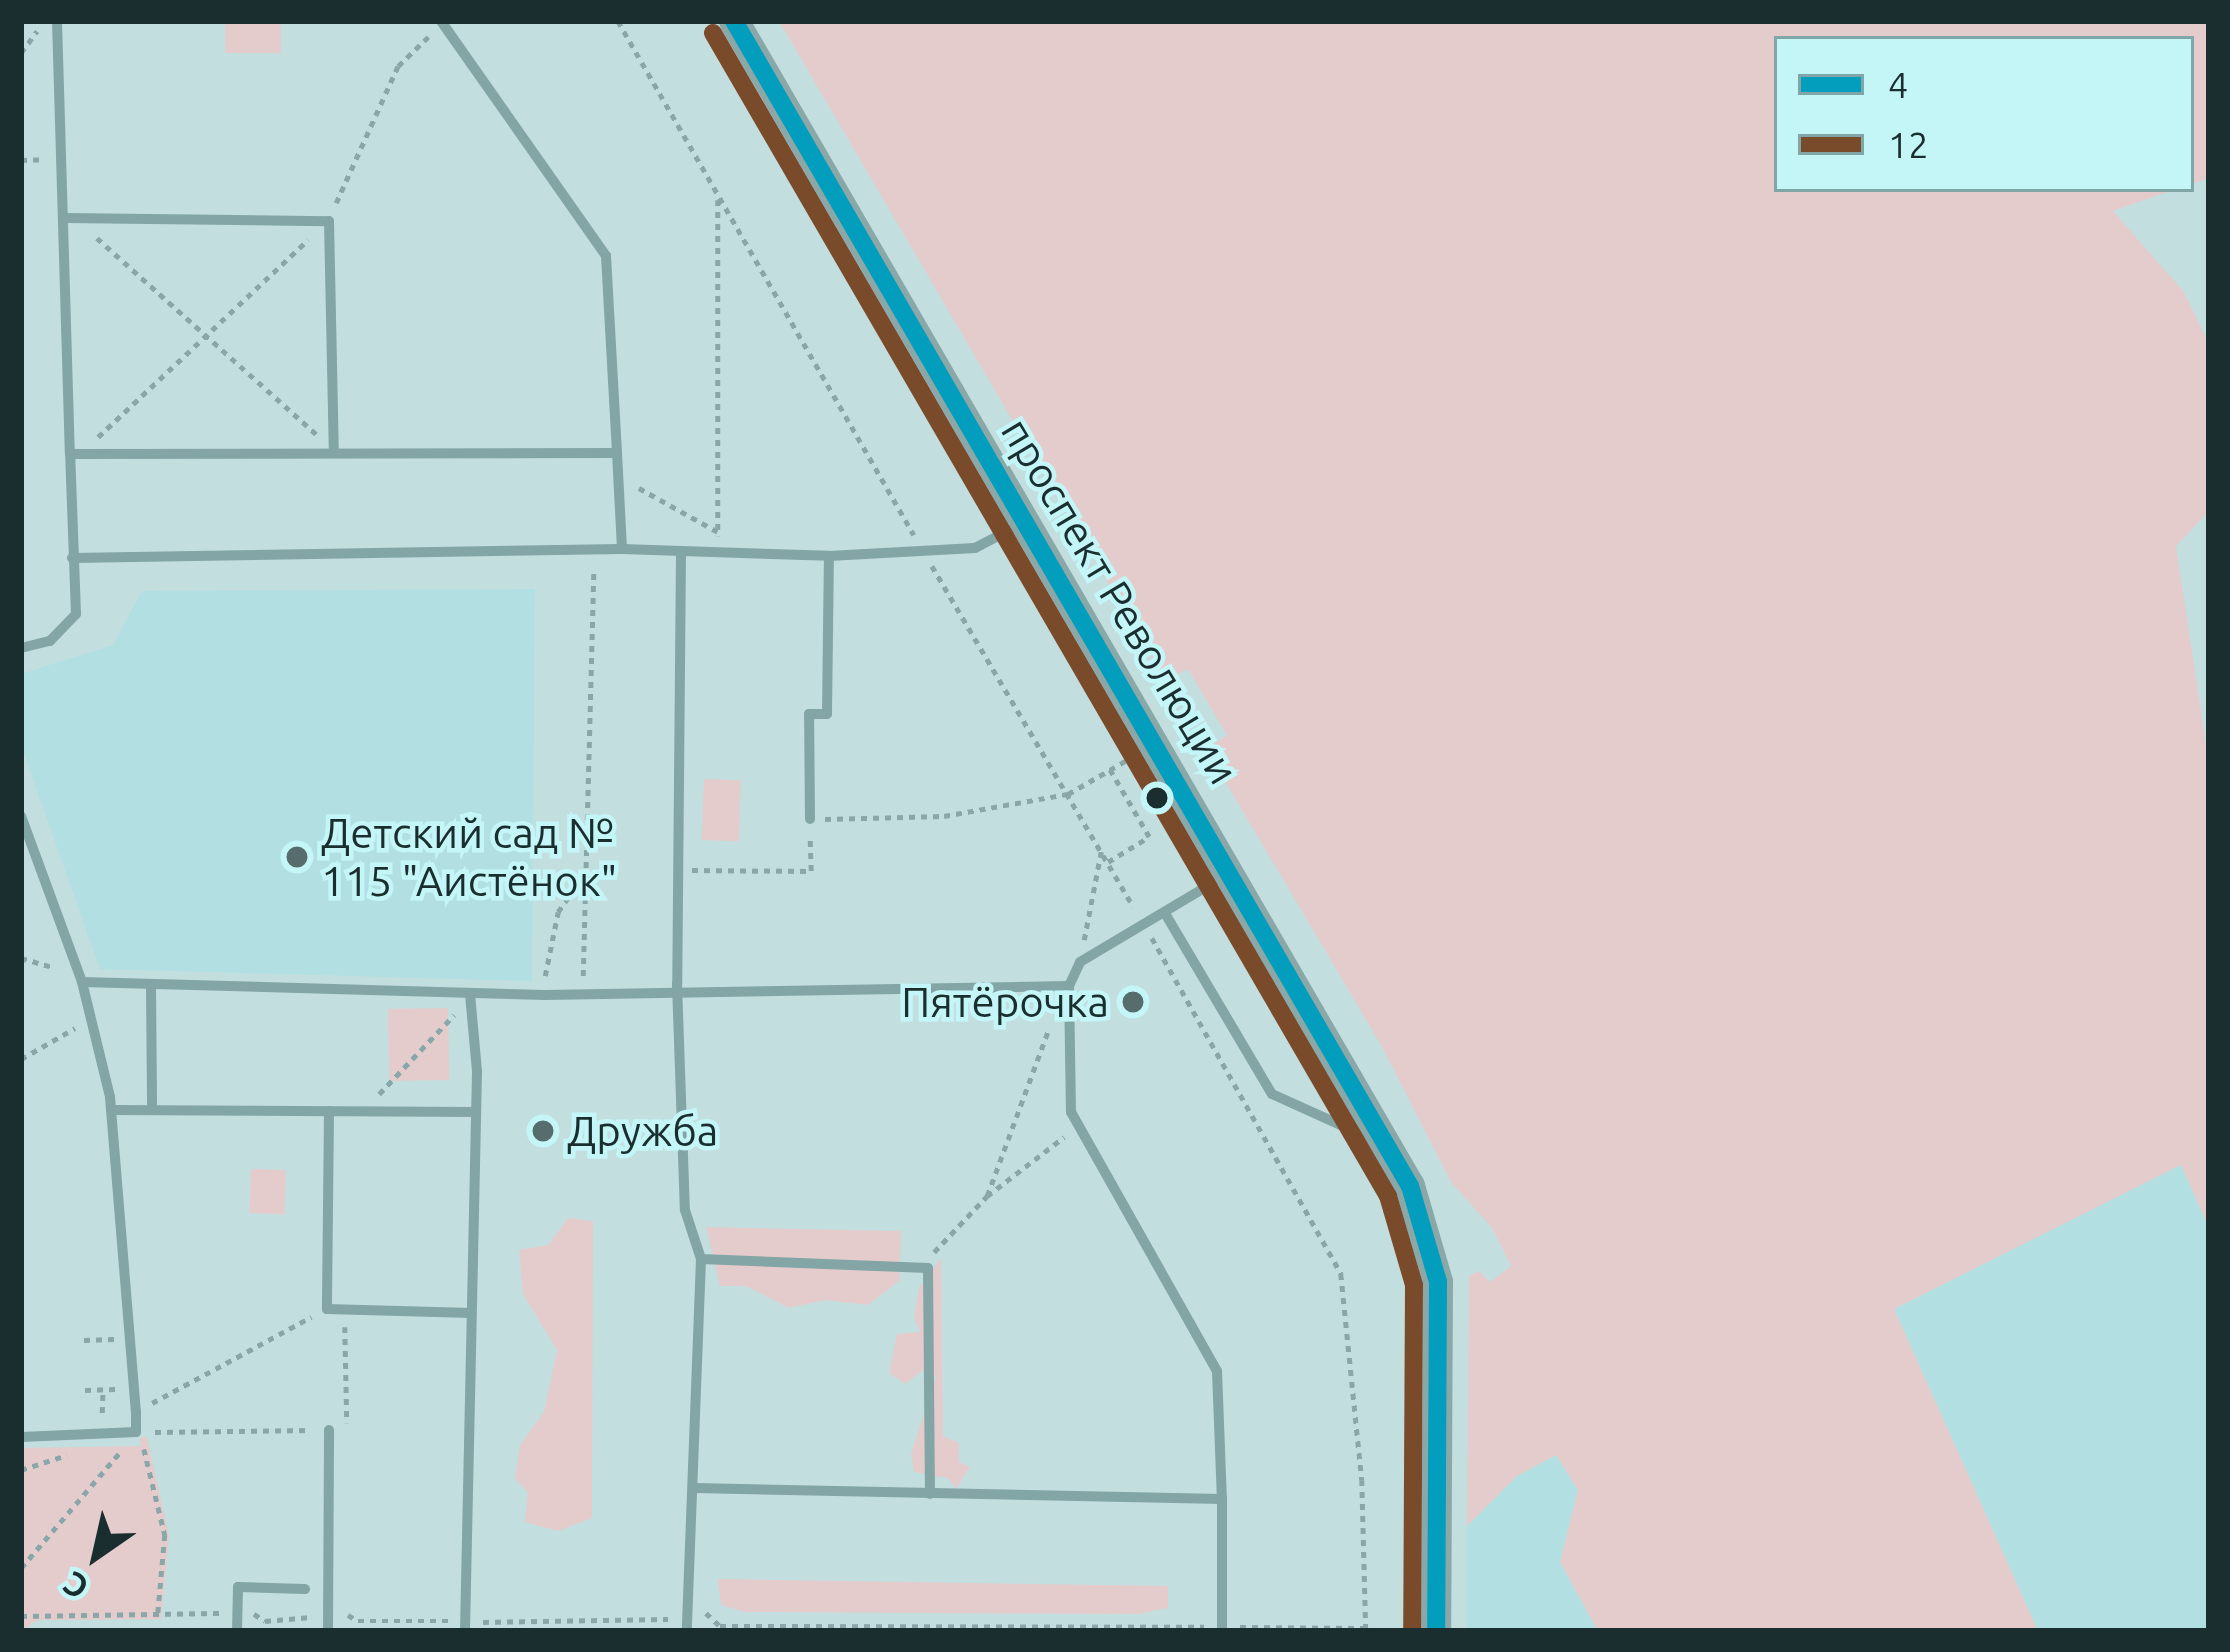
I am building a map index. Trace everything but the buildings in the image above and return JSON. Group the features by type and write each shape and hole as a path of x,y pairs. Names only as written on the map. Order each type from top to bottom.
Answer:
{"main road":[{"name":"проспект Революции","path":"734,21 1391,1146 1426,1227 1442,1335 1436,1631"}],"lane":[{"path":"21,648 68,628 76,614 70,218 57,21"},
{"path":"441,23 606,256 622,549"},
{"path":"70,218 329,221 334,451"},
{"path":"75,454 617,453"},
{"path":"73,558 622,549 829,556 975,548 1024,522"},
{"path":"681,551 678,990 685,1210 701,1259 687,1631"},
{"path":"810,819 809,714 827,714 829,556"},
{"path":"21,816 82,982 111,1110 136,1412 136,1432 21,1437"},
{"path":"1222,1629 1217,1371 1078,1126 1069,986 1080,962 1166,915 1231,872"},
{"path":"1166,915 1272,1094 1391,1146"},
{"path":"82,982 471,996 1069,986"},
{"path":"151,986 152,1110"},
{"path":"465,1626 476,1112 471,996"},
{"path":"111,1110 476,1112"},
{"path":"329,1111 327,1309 471,1312"},
{"path":"701,1259 923,1268 930,1495"},
{"path":"328,1631 329,1430"},
{"path":"694,1488 1222,1499"},
{"path":"237,1631 238,1587 305,1589"}],"path":[{"path":"21,52 44,21"},
{"path":"347,1612 358,1622 465,1626 656,1624 688,1612 706,1612 720,1629 1366,1629 1362,1480 1341,1274 1145,927 922,551 618,21"},
{"path":"75,454 329,221 398,66 441,23"},
{"path":"718,194 718,552"},
{"path":"70,218 207,332 334,451"},
{"path":"618,477 718,532"},
{"path":"583,994 582,877 595,550"},
{"path":"1107,862 1149,837 1110,770"},
{"path":"679,870 811,871 810,819 944,815 1068,794"},
{"path":"1080,962 1101,852"},
{"path":"545,995 558,912 582,877"},
{"path":"21,958 82,982"},
{"path":"987,1196 1069,986"},
{"path":"362,1112 471,996"},
{"path":"21,1059 90,1019"},
{"path":"923,1268 944,1235 1078,1126"},
{"path":"136,1412 327,1309"},
{"path":"158,1614 165,1535 143,1432 347,1426 345,1309"},
{"path":"84,1340 104,1339"},
{"path":"85,1390 103,1389"},
{"path":"21,1568 120,1452"},
{"path":"104,1453 144,1452"},
{"path":"21,1470 71,1453"},
{"path":"21,1616 238,1613 304,1621 313,1611"}],"shaded area":[{"path":"225,21 281,21 281,53 225,53"},
{"path":"779,21 2209,21 2209,178 2194,183 2194,36 1774,36 1774,192 2167,192 2113,211 2184,292 2209,344 2209,511 2176,546 2209,763 2209,1228 2181,1165 1894,1309 2038,1631 1598,1631 1560,1562 1578,1490 1556,1455 1517,1476 1467,1526 1469,1276 1479,1271 1490,1282 1511,1266 1492,1228 1451,1182 1381,1045 1206,749 1227,735 1188,669 1165,681"},
{"name":"Детский сад № 115 \"Аистёнок\"","path":"535,589 532,981 100,969 21,745 21,674 113,645 142,591"},
{"path":"704,779 741,780 739,841 702,840"},
{"path":"448,1008 449,1080 389,1081 388,1009"},
{"path":"2181,1164 2209,1228 2209,1631 2038,1631 1894,1309"},
{"path":"251,1169 286,1170 284,1214 249,1213"},
{"path":"568,1218 593,1221 592,1518 558,1531 525,1522 528,1492 515,1479 520,1445 544,1412 557,1350 523,1294 519,1250 548,1245"},
{"path":"706,1227 901,1231 900,1280 868,1305 825,1300 789,1308 746,1286 720,1286"},
{"path":"941,1258 943,1436 959,1443 959,1462 970,1467 956,1489 948,1478 914,1472 911,1453 936,1377 922,1371 905,1384 889,1373 897,1334 920,1332 914,1318 919,1288"},
{"path":"140,1437 147,1437 169,1536 161,1619 39,1620 21,1630 21,1448 140,1446"},
{"path":"1556,1455 1578,1490 1560,1562 1598,1631 1467,1631 1467,1526 1517,1476"},
{"path":"718,1579 1168,1586 1168,1608 1138,1614 744,1612 721,1605"}],"transit line":[{"name":"4","path":"734,21 1410,1186 1438,1282 1436,1631"},
{"name":"12","path":"713,33 1388,1196 1414,1285 1412,1631"}],"place":[{"name":"Детский сад № 115 \"Аистёнок\"","path":"297,857"},
{"name":"Пятёрочка","path":"1133,1002"},
{"name":"Дружба","path":"543,1131"}]}
